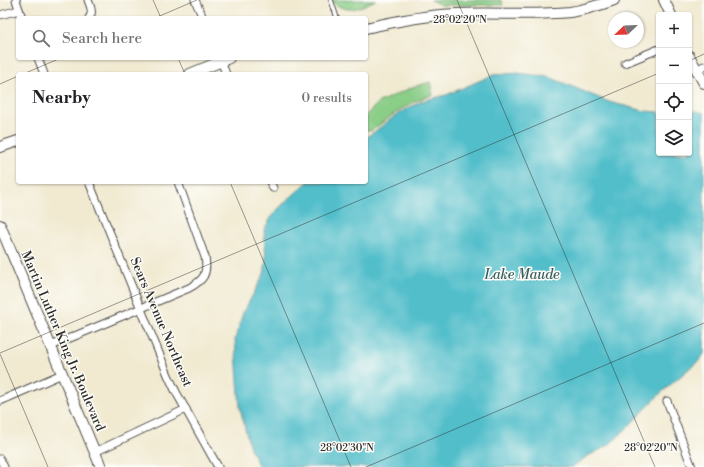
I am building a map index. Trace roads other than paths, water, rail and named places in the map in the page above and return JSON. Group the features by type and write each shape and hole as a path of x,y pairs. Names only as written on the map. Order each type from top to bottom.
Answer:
{"street":[{"path":"16,0 21,16"},
{"path":"88,0 92,9 90,16"},
{"path":"195,0 202,16"},
{"path":"368,28 398,21 456,14 541,14 571,11 600,5 614,0"},
{"path":"664,0 670,12"},
{"path":"0,16 19,10"},
{"path":"625,63 656,50"},
{"path":"692,59 700,68 704,83"},
{"path":"39,60 43,72"},
{"path":"194,72 221,60"},
{"path":"223,60 226,72"},
{"path":"0,147 16,142"},
{"name":"Sears Avenue Northeast","path":"90,184 168,375 218,467"},
{"path":"51,346 197,284 203,278 205,272 205,257 179,184"},
{"name":"Martin Luther King Jr. Boulevard","path":"0,226 101,467"},
{"path":"0,401 62,374"},
{"path":"667,401 692,467"},
{"path":"95,452 186,410"},
{"path":"0,459 4,467"}],"lane":[{"path":"331,0 336,16"}],"water":[{"name":"Lake Maude","path":"517,73 549,77 609,102 645,111 656,112 656,156 692,156 692,111 704,113 704,354 698,362 662,392 609,445 588,456 572,467 259,467 250,448 240,408 235,339 243,313 264,274 266,261 264,230 274,213 306,184 368,184 368,136 399,113 422,101 446,95 493,75"}]}
